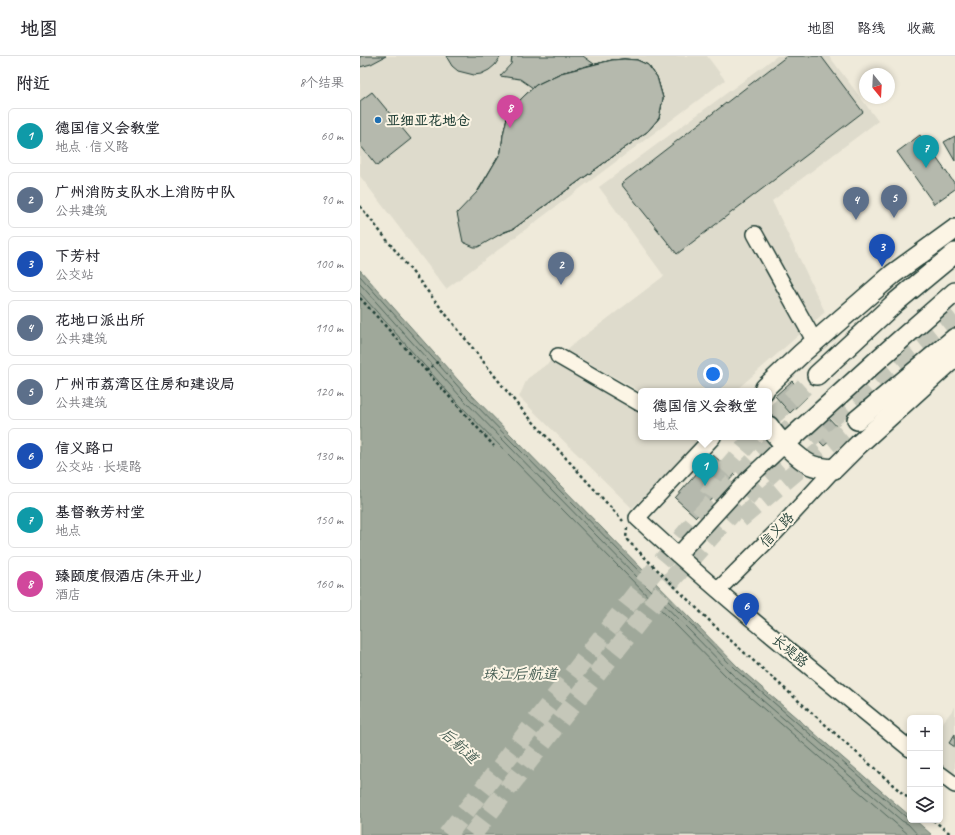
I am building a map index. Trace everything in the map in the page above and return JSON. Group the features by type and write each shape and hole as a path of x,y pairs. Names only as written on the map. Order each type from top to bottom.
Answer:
{"main road":[{"path":"766,388 815,342 893,274 955,229"},
{"path":"817,375 896,302 955,253"},
{"path":"785,444 955,292"},
{"path":"857,420 955,338"},
{"path":"772,429 798,456 811,465 834,469 955,357"}],"street":[{"path":"754,234 815,342"},
{"path":"558,356 638,402"},
{"name":"长堤路","path":"706,440 637,518 784,647 907,747"},
{"path":"678,555 747,480 785,444"},
{"name":"信义路","path":"718,590 776,532 834,469"},
{"path":"943,776 955,785"}],"path":[{"path":"360,206 517,404 627,525 626,539 720,631 907,797"},
{"path":"360,298 494,446"},
{"path":"426,372 440,360"},
{"path":"937,823 952,835"}],"shaded area":[{"path":"360,56 707,56 725,80 446,289 360,176"},
{"path":"777,56 829,56 859,96 859,104 865,104 878,121 772,201 825,312 738,388 638,388 638,390 566,350 664,276 599,187"},
{"path":"555,358 638,407 638,440 695,440 700,443 632,508 519,397 527,379"},
{"path":"955,707 955,785 943,775 943,722"}],"water":[{"name":"珠江后航道","path":"360,270 466,389 739,668 907,813 907,823 918,823 932,835 360,835"}],"building":[{"path":"360,56 386,56 371,64 360,67"},
{"path":"446,56 501,56 495,65 489,70 481,74 474,75 458,71 452,66"},
{"path":"512,56 583,56 594,64 561,73 533,88 520,79 500,76 511,64"},
{"path":"787,56 821,56 863,112 677,254 621,184"},
{"path":"612,60 637,60 648,65 657,77 663,98 659,118 648,131 513,229 498,232 486,220 486,204 493,194 509,180 526,147 533,109 545,86 561,73"},
{"path":"612,60 637,60 648,65 657,77 663,98 659,118 648,131 513,229 498,232 482,214 484,197 496,170 501,152 508,113 536,85 561,73"},
{"path":"612,60 637,60 648,65 657,77 663,98 659,118 648,131 513,229 496,236 488,237 476,232 469,208 471,202 501,152 508,113 536,85 561,73"},
{"path":"612,60 637,60 648,65 657,77 663,98 659,118 648,131 513,229 504,232 478,247 474,247 463,242 457,213 479,190 501,152 508,113 536,85 561,73"},
{"name":"亚细亚花地仓","path":"372,92 411,139 377,166 360,145 360,101"},
{"path":"920,135 955,184 955,189 934,204 897,152"},
{"path":"955,136 955,161 944,142"},
{"path":"792,381 807,397 790,413 775,396"},
{"path":"826,415 841,431 824,446 809,430"},
{"path":"713,455 735,474 696,517 675,498"},
{"path":"955,734 955,747 949,743"}],"tunnel":[{"path":"472,835 561,719 675,576 754,489 877,377 955,315"},
{"path":"772,416 817,375"},
{"path":"740,519 857,420"},
{"path":"447,835 645,582 699,517 760,455 791,427"},
{"path":"708,496 722,474 751,440"}],"place":[{"name":"亚细亚花地仓","path":"378,120"},
{"name":"臻颐度假酒店(未开业)","path":"510,128"},
{"name":"基督教芳村堂","path":"926,168"},
{"name":"广州市荔湾区住房和建设局","path":"894,218"},
{"name":"花地口派出所","path":"856,220"},
{"name":"下芳村","path":"882,267"},
{"name":"广州消防支队水上消防中队","path":"561,285"},
{"name":"德国信义会教堂","path":"705,486"},
{"name":"信义路口","path":"746,626"}],"water label":[{"name":"后航道","path":"459,746"}]}
